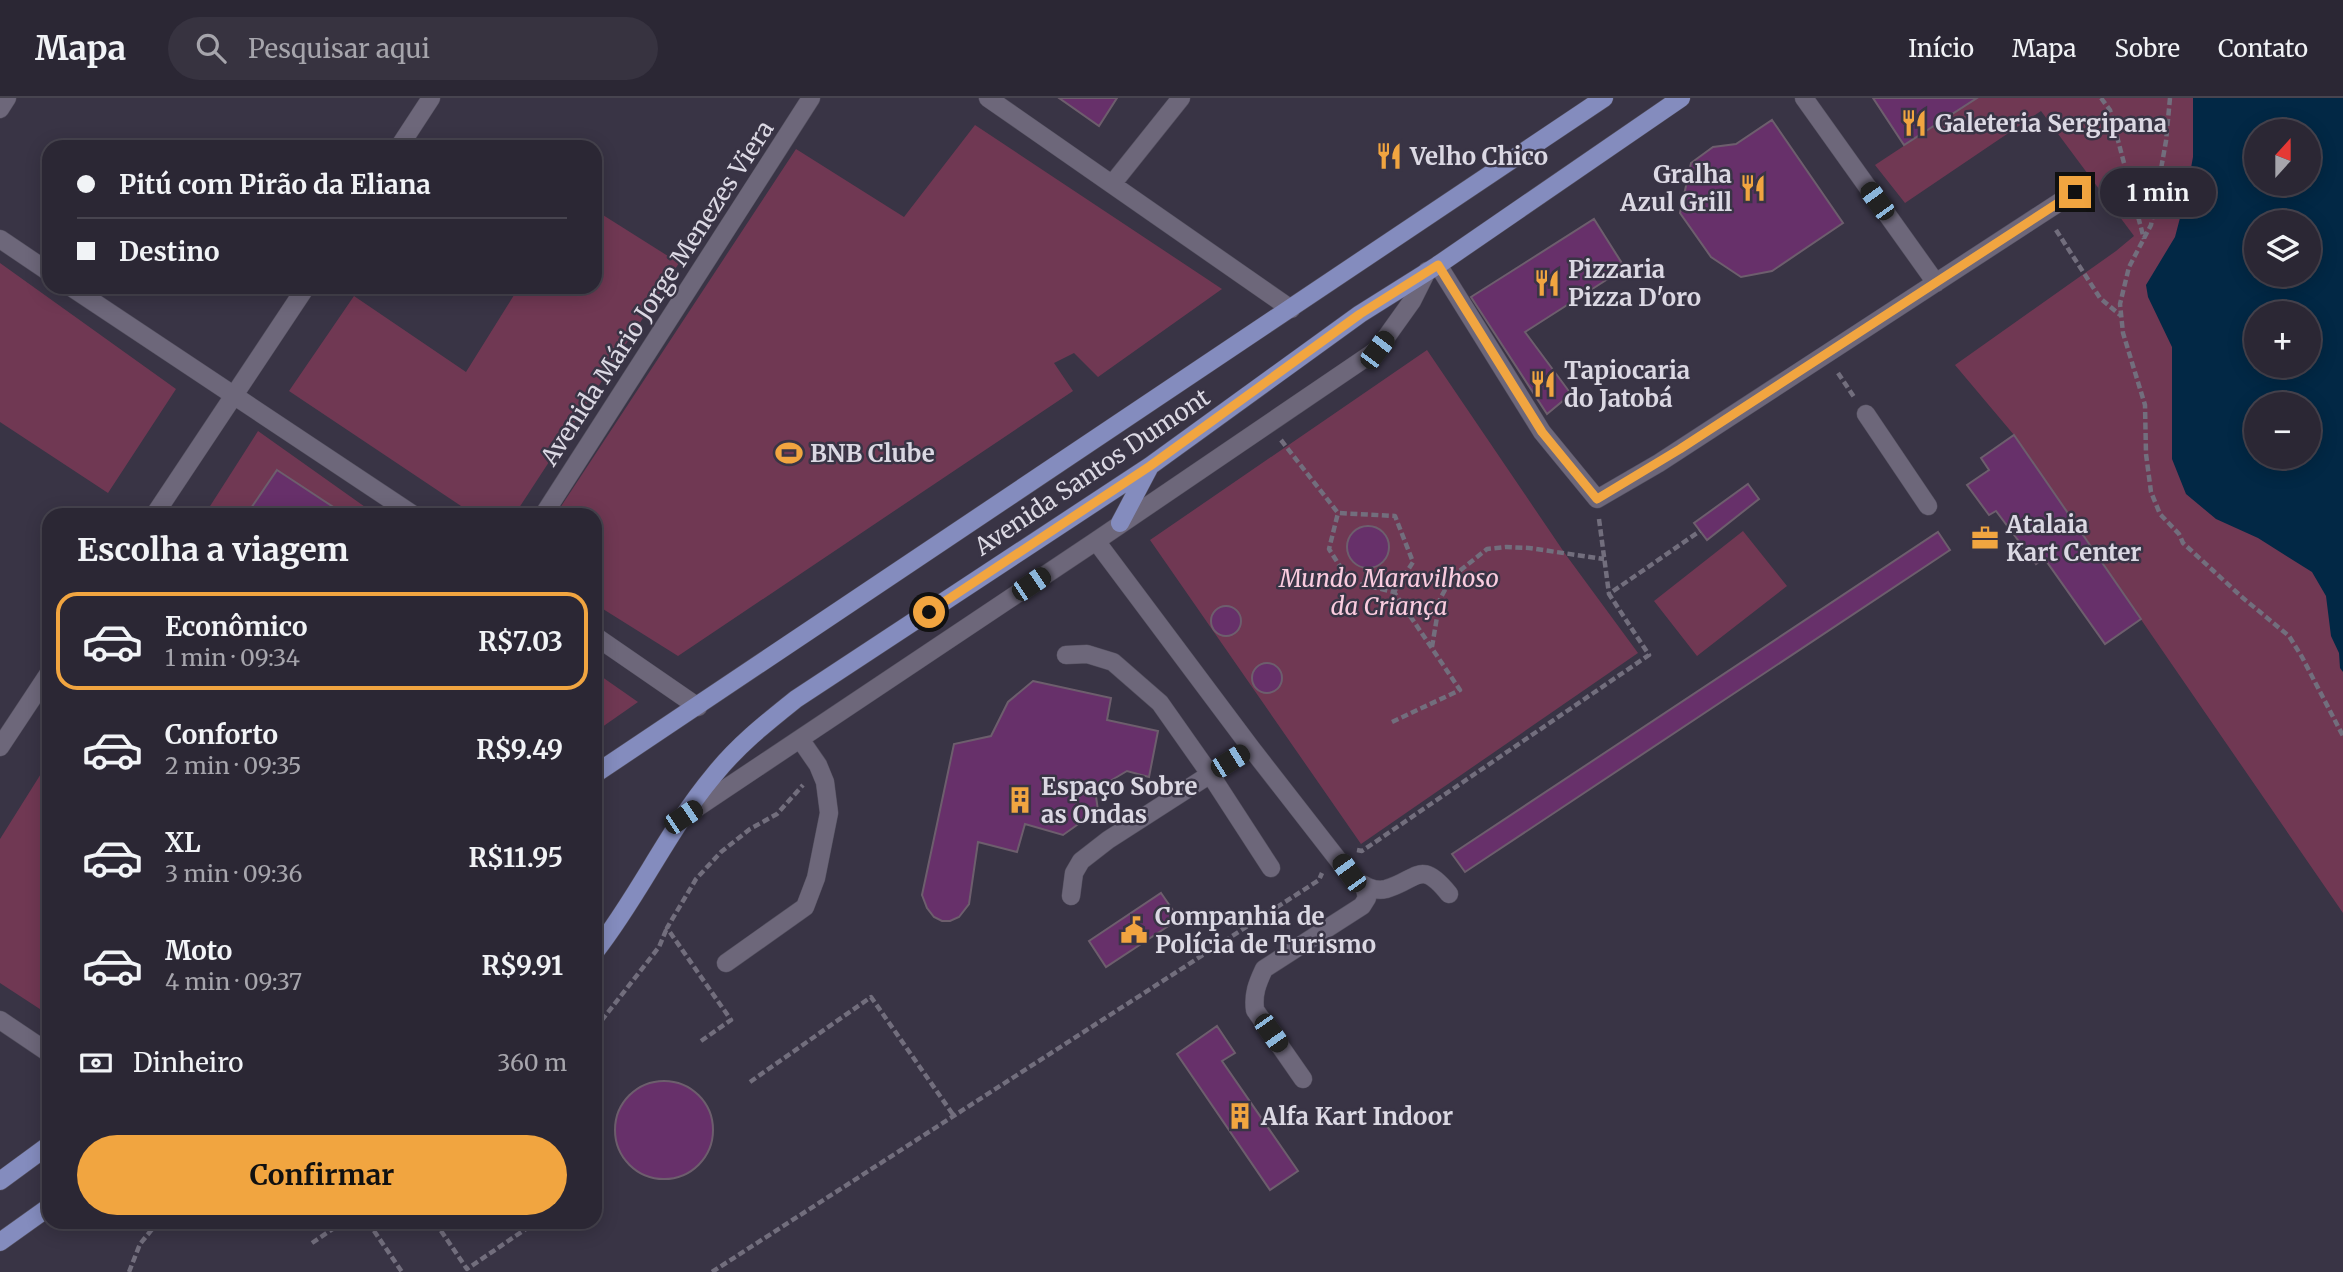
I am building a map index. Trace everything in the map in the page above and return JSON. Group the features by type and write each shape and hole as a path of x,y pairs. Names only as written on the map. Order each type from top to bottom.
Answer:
{"main road":[{"name":"Avenida Santos Dumont","path":"602,769 1604,98"},
{"name":"Avenida Santos Dumont","path":"602,944 615,928 683,817 713,775 751,734 787,706 1150,466 1360,314 1681,98"},
{"path":"1120,523 1150,466"},
{"path":"0,1181 42,1150"},
{"path":"0,1242 42,1212"}],"street":[{"path":"0,109 7,98"},
{"path":"404,140 431,98"},
{"name":"Avenida Mário Jorge Menezes Viera","path":"548,508 811,98"},
{"path":"988,98 1291,309"},
{"path":"1113,183 1181,98"},
{"path":"1804,98 1936,283"},
{"path":"683,817 1377,350 1432,268 1542,432 1597,499 1659,463 2075,192"},
{"path":"0,239 42,267"},
{"path":"81,294 403,508"},
{"path":"159,508 301,294"},
{"path":"1866,414 1928,506"},
{"path":"1096,541 1353,879 1375,890 1385,889 1424,873 1438,880 1449,894"},
{"path":"602,641 698,706"},
{"path":"1066,655 1087,654 1113,662 1160,703 1271,868"},
{"path":"0,747 42,684"},
{"path":"726,963 804,907 816,878 829,813 825,782 818,765 800,739"},
{"path":"1071,896 1074,873 1081,861 1108,840 1251,748"},
{"path":"1303,1079 1255,1010 1257,984 1264,969 1362,906 1367,898 1364,886"},
{"path":"0,1020 42,1048"}],"path":[{"path":"2101,98 2110,110 2144,239"},
{"path":"2170,98 2162,171 2151,225 2129,267 2120,304 2123,333 2142,390 2149,481 2155,504 2190,550 2289,636 2343,736"},
{"path":"2044,212 2100,298 2121,315"},
{"path":"1826,355 1866,414"},
{"path":"1267,424 1338,513 1395,516 1413,562 1394,592"},
{"path":"1362,851 1649,654 1609,594 1597,499"},
{"path":"1338,513 1329,549 1350,582 1394,592 1460,690 1392,722"},
{"path":"1609,594 1700,530"},
{"path":"1432,647 1440,599 1452,576 1487,550 1529,548 1605,559"},
{"path":"602,1020 659,947 696,879 721,852 750,829 777,814 818,765"},
{"path":"712,1272 1319,880"},
{"path":"667,928 731,1020 701,1041"},
{"path":"750,1082 872,997 954,1116"},
{"path":"129,1272 140,1244 152,1229"},
{"path":"312,1243 333,1229"},
{"path":"373,1229 402,1272"},
{"path":"440,1229 467,1269 524,1230"}],"green space":[{"path":"1971,98 2343,98 2343,913 2014,435 1955,365 2134,236 2041,111 1905,203 1875,165 1972,101"},
{"name":"BNB Clube","path":"975,125 1222,289 1098,377 1074,353 1054,363 1073,391 678,656 602,608 602,508 560,508 796,149 904,217"},
{"path":"602,214 679,263 519,508 464,508 289,391 354,296 466,372 515,294 602,294"},
{"path":"0,263 176,389 108,493 0,422"},
{"name":"Mundo Maravilhoso da Criança","path":"1427,350 1566,555 1638,653 1361,844 1150,540"},
{"path":"258,431 367,508 209,508"},
{"path":"1743,531 1787,586 1697,656 1654,601"},
{"path":"602,677 638,702 602,727"},
{"path":"42,772 42,1010 0,983 0,839"}],"water":[{"path":"2193,98 2343,98 2343,672 2340,668 2339,653 2331,636 2326,596 2312,572 2258,538 2216,519 2186,494 2172,459 2172,347 2148,297 2146,285 2175,237 2193,157"}],"building":[{"path":"1059,98 1117,98 1099,126"},
{"name":"Galeteria Sergipana","path":"1873,98 1977,98 1904,145"},
{"name":"Gralha Azul Grill","path":"1772,120 1843,223 1772,271 1741,277 1711,257 1680,213 1691,163 1713,147 1736,144"},
{"name":"Pizzaria Pizza D'oro","path":"1594,219 1625,268 1525,332 1571,394 1547,414 1471,297"},
{"path":"2014,435 2141,619 2105,644 2044,558 2036,564 1996,511 1989,515 1967,485 1989,470 1981,458"},
{"path":"277,470 335,508 251,508"},
{"path":"1748,484 1759,499 1707,540 1694,523"},
{"path":"1368,526 1383,532 1389,547 1383,562 1368,568 1353,562 1347,547 1353,532"},
{"path":"1938,532 1950,550 1465,872 1452,854"},
{"path":"1226,606 1237,610 1241,621 1237,632 1226,636 1215,632 1211,621 1215,610"},
{"path":"1267,663 1273,664 1281,672 1281,684 1273,692 1267,693 1261,692 1253,684 1252,678 1253,672 1261,664"},
{"name":"Espaço Sobre as Ondas","path":"1033,681 1111,698 1107,720 1158,731 1149,777 1127,771 1095,790 1098,810 1063,835 1025,824 1017,852 978,842 969,904 959,917 942,921 934,917 927,908 922,895 954,744 991,736 1008,702"},
{"name":"Companhia de Polícia de Turismo","path":"1161,893 1179,919 1106,967 1089,941"},
{"name":"Alfa Kart Indoor","path":"1217,1026 1235,1053 1222,1061 1298,1171 1270,1190 1177,1054"},
{"path":"664,1081 683,1085 698,1096 709,1111 713,1130 709,1149 698,1164 683,1175 664,1179 645,1175 630,1164 619,1149 615,1130 619,1111 630,1096 645,1085"}],"place":[{"name":"Galeteria Sergipana","path":"1914,123"},
{"name":"Velho Chico","path":"1389,156"},
{"name":"Gralha Azul Grill","path":"1753,188"},
{"name":"Pizzaria Pizza D'oro","path":"1547,283"},
{"name":"Tapiocaria do Jatobá","path":"1543,384"},
{"name":"BNB Clube","path":"789,453"},
{"name":"Atalaia Kart Center","path":"1985,538"},
{"name":"Espaço Sobre as Ondas","path":"1020,800"},
{"name":"Companhia de Polícia de Turismo","path":"1134,930"},
{"name":"Alfa Kart Indoor","path":"1240,1116"}],"route":[{"path":"929,612 1150,466 1360,314 1438,265 1542,432 1597,499 1659,463 2075,192"}]}
